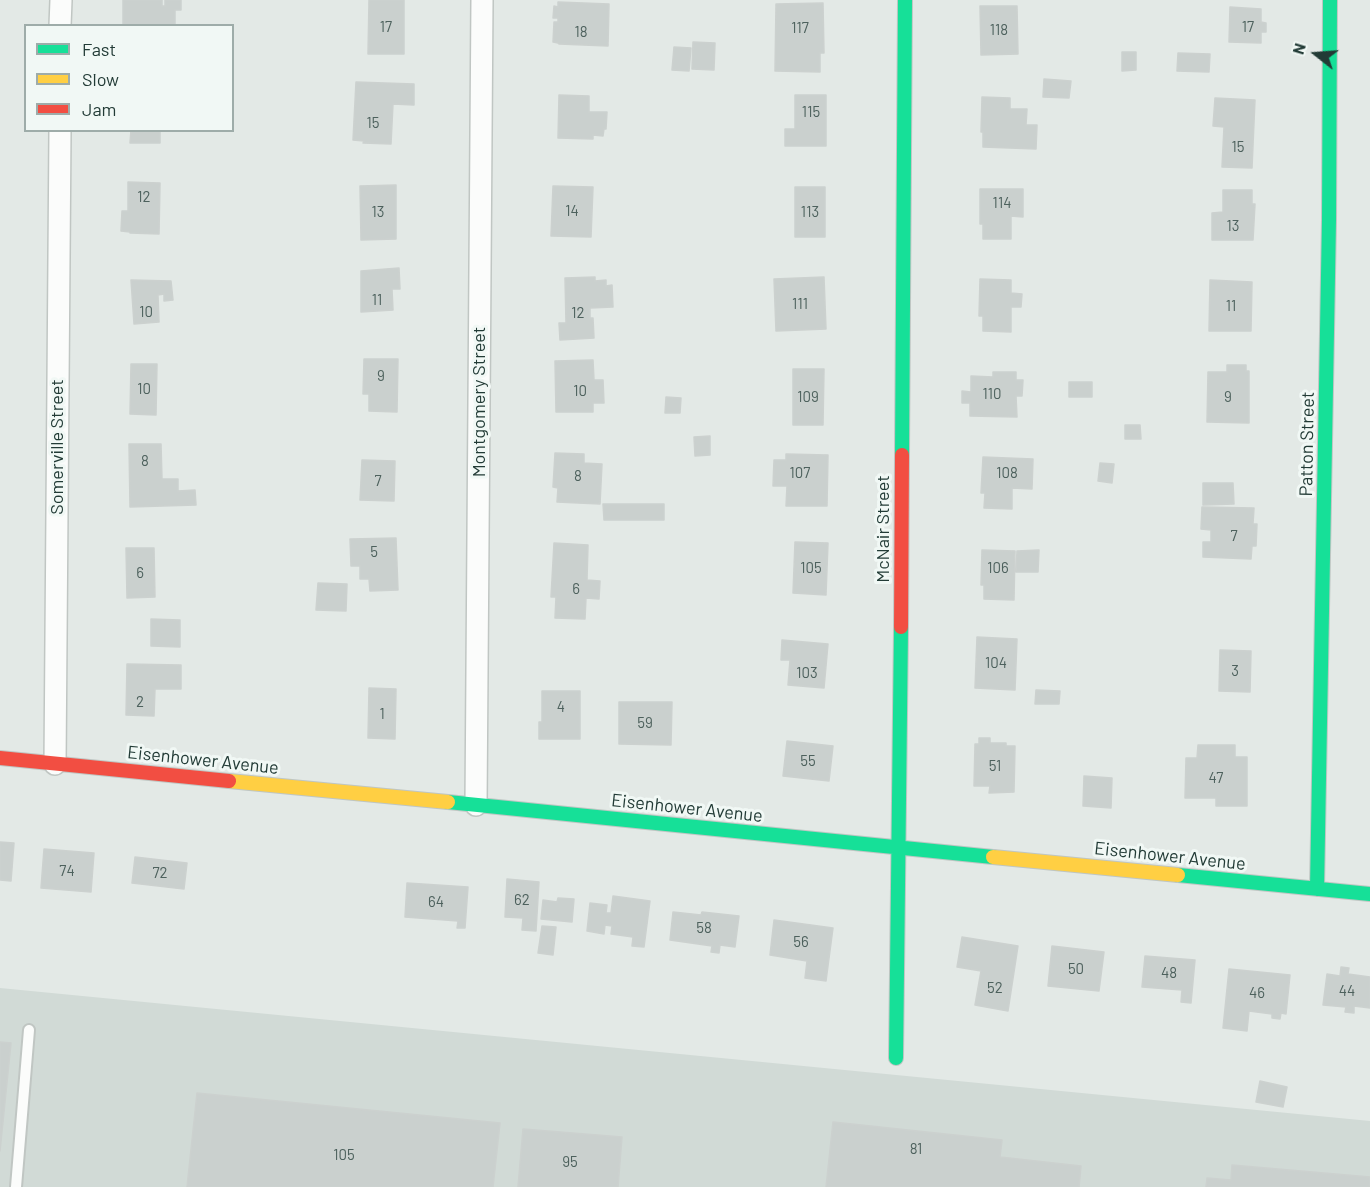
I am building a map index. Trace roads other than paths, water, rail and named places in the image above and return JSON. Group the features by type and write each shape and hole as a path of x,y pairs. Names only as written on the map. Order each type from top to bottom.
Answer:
{"street":[{"path":"60,24 61,0"},
{"name":"Montgomery Street","path":"476,805 483,0"},
{"name":"McNair Street","path":"896,1058 900,847 904,0"},
{"name":"Patton Street","path":"1317,889 1329,220 1330,0"},
{"name":"Somerville Street","path":"55,764 60,132"},
{"name":"Eisenhower Avenue","path":"0,758 1370,894"}],"lane":[{"path":"16,1187 29,1030"}]}
